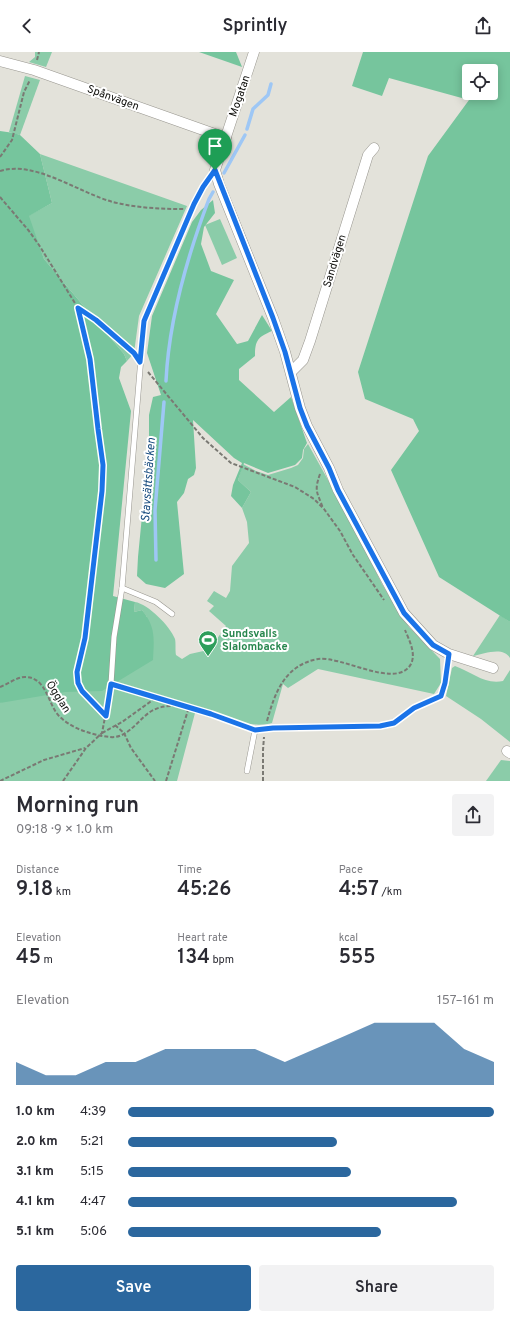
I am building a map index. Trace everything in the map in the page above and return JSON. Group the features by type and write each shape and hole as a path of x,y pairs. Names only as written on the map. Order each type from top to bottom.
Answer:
{"street":[{"name":"Mogatan","path":"215,170 254,52"},
{"name":"Spånvägen","path":"0,61 34,70 226,138"},
{"name":"Sandvägen","path":"291,372 303,360 308,347 368,156 374,148"},
{"path":"215,170 273,318 291,372 300,408 307,426 329,468 338,490 404,613 433,645 449,654 493,668"}],"lane":[{"path":"111,684 114,637 122,588 144,321 192,210 203,187 215,170"},
{"path":"122,588 156,602 172,614"},
{"path":"247,771 255,730 380,726 394,723 414,708 441,696 445,683 449,654"}],"path":[{"path":"0,157 12,140 24,92 34,70 39,52"},
{"path":"0,171 10,168 31,170 113,202 146,208 192,210"},
{"path":"0,197 39,245 78,308 90,359 103,465 102,491 85,638 77,672 78,683 82,691 106,716"},
{"path":"78,308 96,320 134,353 203,438 231,463 295,487 314,499 324,509"},
{"path":"329,468 320,474 316,494 324,509 340,531 353,555 387,604"},
{"path":"263,781 265,729 274,696 284,679 294,670 318,659 334,660 389,674 401,673 408,668 412,662 411,643 404,628"},
{"name":"Ögglan","path":"0,687 10,684 21,677 32,678 40,682 58,715 80,730 112,737 124,733 134,727 151,711 170,705 189,707"},
{"path":"102,733 111,684 189,707 255,730"},
{"path":"63,781 86,748 99,735 157,697"},
{"path":"166,781 189,707"},
{"path":"116,725 124,733 131,748 155,781"},
{"path":"0,781 44,760 86,748"}],"green space":[{"path":"35,52 52,52 46,67 29,62 35,57"},
{"path":"199,52 236,52 242,67"},
{"path":"363,52 510,52 510,622 439,577 391,470 419,431 413,419 365,399 358,372 428,156 469,100 498,100 498,64 462,64 462,98 389,78 382,96 352,86"},
{"path":"25,76 40,80 20,135 9,132"},
{"path":"0,131 20,135 40,154 52,203 29,216 44,259 124,354 127,361 121,367 119,378 131,411 113,596 135,602 134,612 142,610 147,616 152,628 154,646 153,660 102,691 65,692 0,703"},
{"path":"40,154 187,206 139,316 134,353 127,361 124,354 44,259 28,216 52,203"},
{"path":"213,200 215,213 204,227 201,244 211,271 234,280 216,314 237,344 248,341 262,315 272,331 260,337 256,346 255,356 239,369 239,380 274,412 291,397 307,443 303,450 302,458 295,465 268,473 244,463 238,480 251,492 242,508 231,496 233,485 242,463 234,458 193,420 196,468 194,475 188,479 184,493 177,502 184,574 165,588 146,584 137,576 149,444 149,415 153,397 161,395 147,353 152,316 192,222 201,210"},
{"path":"220,219 237,258 222,265 205,225"},
{"path":"308,444 352,523 382,584 399,612 409,627 440,659 441,683 434,694 318,669 288,688 283,684 272,723 254,725 244,724 195,713 177,781 0,781 0,703 147,617 142,610 134,612 135,602 152,611 164,622 175,639 176,655 182,659 190,654 208,650 226,626 209,611 214,606 207,601 214,591 226,598 230,591 232,566 249,543 247,522 242,508 251,492 238,480 243,464 268,475 291,468 298,465 303,458 304,449"},
{"path":"500,615 510,622 510,658 503,652 493,652 473,656"},
{"path":"455,666 484,680 496,682 503,681 510,670 510,742 481,719 446,696 452,668"},
{"path":"501,760 510,761 510,781 486,781"}],"waterway":[{"name":"Stavsättsbäcken","path":"247,129 253,109 268,95 271,84"},
{"name":"Stavsättsbäcken","path":"224,173 245,135"},
{"name":"Stavsättsbäcken","path":"166,381 171,334 180,288 193,243 213,192"},
{"name":"Stavsättsbäcken","path":"156,560 155,510 164,402"}],"place":[{"name":"Sundsvalls Slalombacke","path":"208,657"}],"route":[{"path":"215,170 273,318 291,372 300,408 316,445 329,468 338,490 363,534 404,613 433,645 449,654 445,683 441,696 414,708 394,723 380,726 273,728 255,730 211,714 111,684 106,716 82,691 78,683 77,672 85,638 102,491 103,465 90,359 78,308 96,320 134,353 140,362 144,321 194,204 203,187 215,170"}]}
